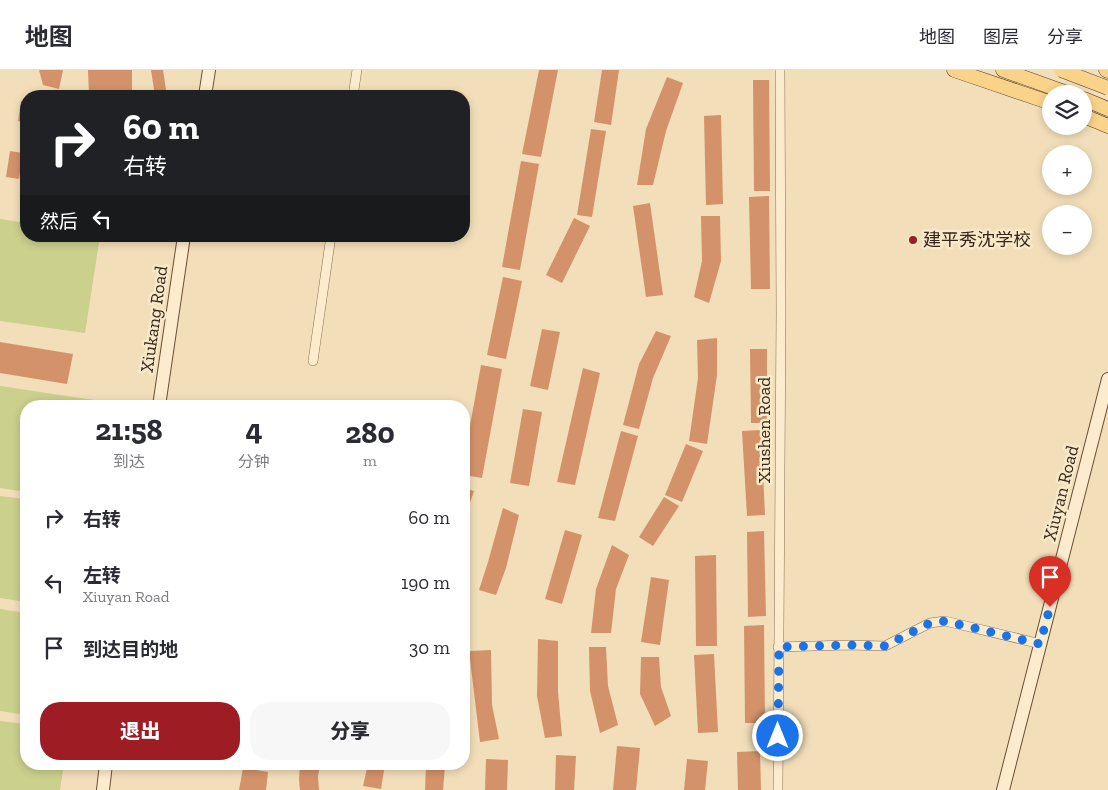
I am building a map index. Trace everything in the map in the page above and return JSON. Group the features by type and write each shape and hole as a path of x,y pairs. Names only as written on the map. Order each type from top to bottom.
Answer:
{"main road":[{"path":"206,90 209,70"},
{"path":"954,70 1042,100"},
{"path":"1003,70 1045,85"},
{"path":"1061,70 1108,88"},
{"path":"1092,102 1108,109"},
{"path":"1092,119 1108,126"},
{"name":"Xiukang Road","path":"160,400 183,242"},
{"name":"Xiuyan Road","path":"1003,790 1108,379"},
{"path":"102,790 105,770"}],"street":[{"path":"354,90 358,70"},
{"name":"Xiushen Road","path":"778,790 781,322 780,70"},
{"path":"313,361 330,242"},
{"path":"778,647 885,646 930,623 945,621 1040,644"}],"green space":[{"path":"0,219 20,222 20,242 99,242 85,333 0,321"},
{"path":"0,386 94,400 20,400 20,491 0,488"},
{"path":"0,496 20,498 20,601 0,598"},
{"path":"0,609 20,612 20,714 0,711"},
{"path":"0,721 20,723 20,770 63,770 60,790 0,790"}],"building":[{"path":"39,70 63,70 59,89 43,85"},
{"path":"88,70 132,70 132,90 89,90"},
{"path":"151,70 163,70 166,90 154,90"},
{"path":"539,70 558,70 541,157 522,154"},
{"path":"602,70 619,70 611,125 594,122"},
{"path":"667,77 683,83 666,131 653,185 637,185 646,129"},
{"path":"753,80 769,80 770,191 754,191"},
{"path":"721,115 723,204 706,205 704,116"},
{"path":"591,129 606,131 592,217 577,215"},
{"path":"10,151 20,153 19,179 6,177"},
{"path":"521,161 539,164 520,270 502,267"},
{"path":"769,196 770,289 751,289 749,197"},
{"path":"650,203 663,295 646,297 633,206"},
{"path":"701,216 720,216 721,261 709,303 694,297 702,261"},
{"path":"574,218 590,226 562,283 546,275"},
{"path":"503,277 522,281 506,359 487,355"},
{"path":"542,329 560,332 548,390 530,386"},
{"path":"656,331 671,336 653,378 639,429 623,425 639,364"},
{"path":"717,338 717,375 707,444 689,441 698,378 697,340"},
{"path":"0,342 73,354 67,384 0,373"},
{"path":"750,349 767,349 767,423 751,423"},
{"path":"481,365 502,369 482,478 470,476 470,426"},
{"path":"583,368 600,373 575,485 557,482"},
{"path":"523,409 542,412 529,486 510,483"},
{"path":"761,430 765,515 747,516 742,431"},
{"path":"621,431 638,436 615,521 598,518"},
{"path":"686,444 703,451 682,502 665,495"},
{"path":"470,490 474,491 470,503"},
{"path":"664,497 679,506 653,546 639,537"},
{"path":"503,508 519,515 506,568 496,595 479,590"},
{"path":"565,530 582,535 562,604 545,599"},
{"path":"764,531 766,616 748,617 747,532"},
{"path":"612,545 629,555 616,589 611,633 591,633 596,589"},
{"path":"716,555 717,646 696,646 695,556"},
{"path":"651,577 669,580 660,645 641,642"},
{"path":"764,625 765,723 745,723 744,626"},
{"path":"538,639 558,641 558,692 562,736 545,738 537,696"},
{"path":"589,647 606,647 608,686 618,725 600,733 590,691"},
{"path":"491,650 492,705 499,739 480,742 470,651"},
{"path":"714,654 718,732 698,733 694,655"},
{"path":"641,657 659,657 661,687 671,716 655,726 640,694"},
{"path":"617,746 640,748 636,790 613,790"},
{"path":"760,751 761,790 738,790 737,752"},
{"path":"556,755 576,756 574,790 555,790"},
{"path":"486,759 508,760 507,790 485,790"},
{"path":"687,759 708,761 705,790 684,790"},
{"path":"243,770 268,772 266,790 239,790"},
{"path":"300,770 319,770 319,790 300,790"},
{"path":"367,770 384,770 381,789 363,786"},
{"path":"426,770 445,770 443,790 425,790"}],"place":[{"name":"建平秀沈学校","path":"913,240"}],"route":[{"path":"778,736 779,647 885,646 930,623 945,621 1040,644 1050,607"}]}
